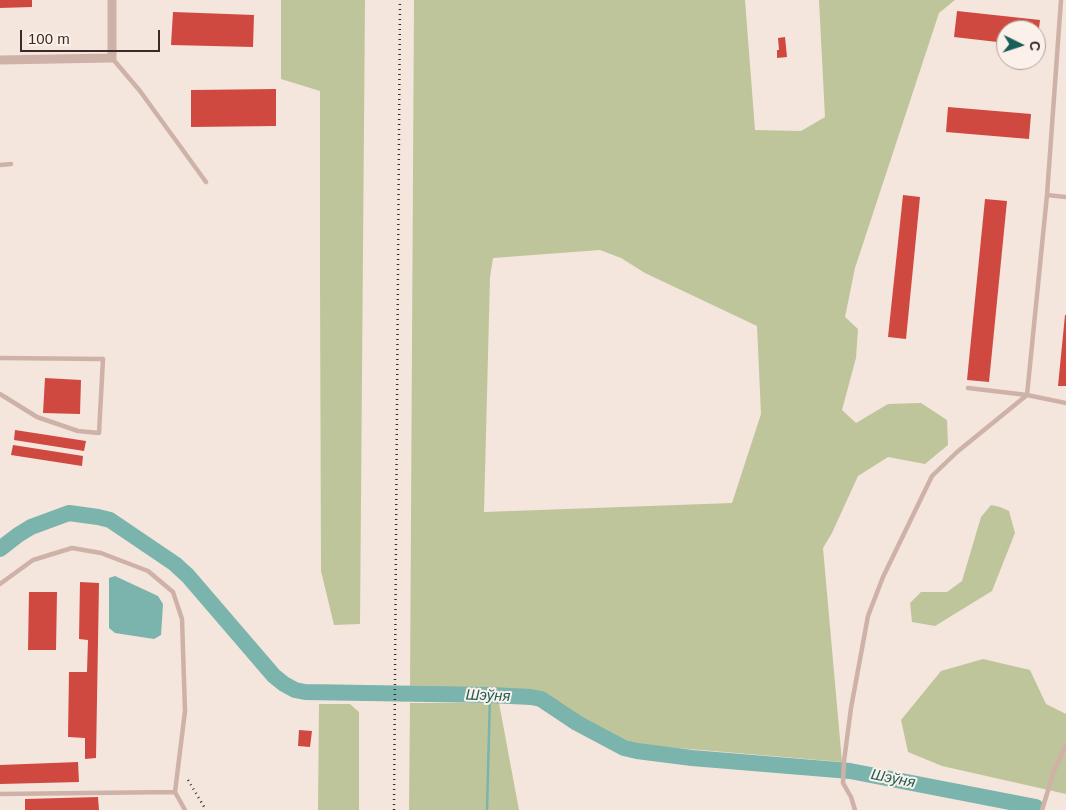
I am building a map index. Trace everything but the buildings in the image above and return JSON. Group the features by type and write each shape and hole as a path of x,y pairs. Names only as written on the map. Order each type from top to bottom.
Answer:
{"street":[{"path":"0,60 112,58 112,0"}],"lane":[{"path":"855,810 851,797 843,783 850,708 868,616 883,577 932,476 957,452 1027,395 1047,195 1061,0"},
{"path":"112,58 140,91 206,182"},
{"path":"0,165 10,164"},
{"path":"1047,195 1066,197"},
{"path":"0,358 103,359 99,433 78,431 37,417 0,394"},
{"path":"968,388 1027,395 1066,403"},
{"path":"0,584 33,560 72,548 102,553 148,571 173,592 182,619 185,711 175,792 185,810"},
{"path":"1042,810 1054,771 1066,745"},
{"path":"0,794 175,792"}],"green space":[{"path":"281,0 365,0 360,624 334,625 321,571 320,91 281,79"},
{"path":"414,0 745,0 755,130 801,131 825,117 819,0 955,0 939,13 855,268 845,317 858,329 856,358 842,410 856,423 888,404 921,403 947,420 948,445 925,464 888,457 858,476 832,533 823,548 842,762 642,745 619,740 540,692 519,689 410,687","holes":["600,250 621,258 645,273 757,326 761,414 732,503 484,512 490,277 493,258"]},
{"path":"991,505 1009,511 1015,533 992,591 935,626 912,622 910,603 921,592 947,592 962,581 981,517"},
{"path":"983,659 1030,670 1046,704 1066,714 1066,794 942,766 908,752 901,720 941,671"},
{"path":"410,703 499,703 519,810 409,810"},
{"path":"319,704 350,704 359,712 359,810 318,810"}],"water":[{"path":"115,576 158,596 163,604 161,635 154,639 115,633 109,628 109,578"}],"waterway":[{"name":"Шэўня","path":"0,549 31,527 69,513 110,520 175,564 188,576 274,676 295,690 305,692 531,697 541,699 577,723 624,748 637,751 692,758 850,771 1036,807"},
{"path":"487,810 490,695"}],"railway":[{"path":"394,810 400,0"},
{"path":"188,780 206,810"}]}
